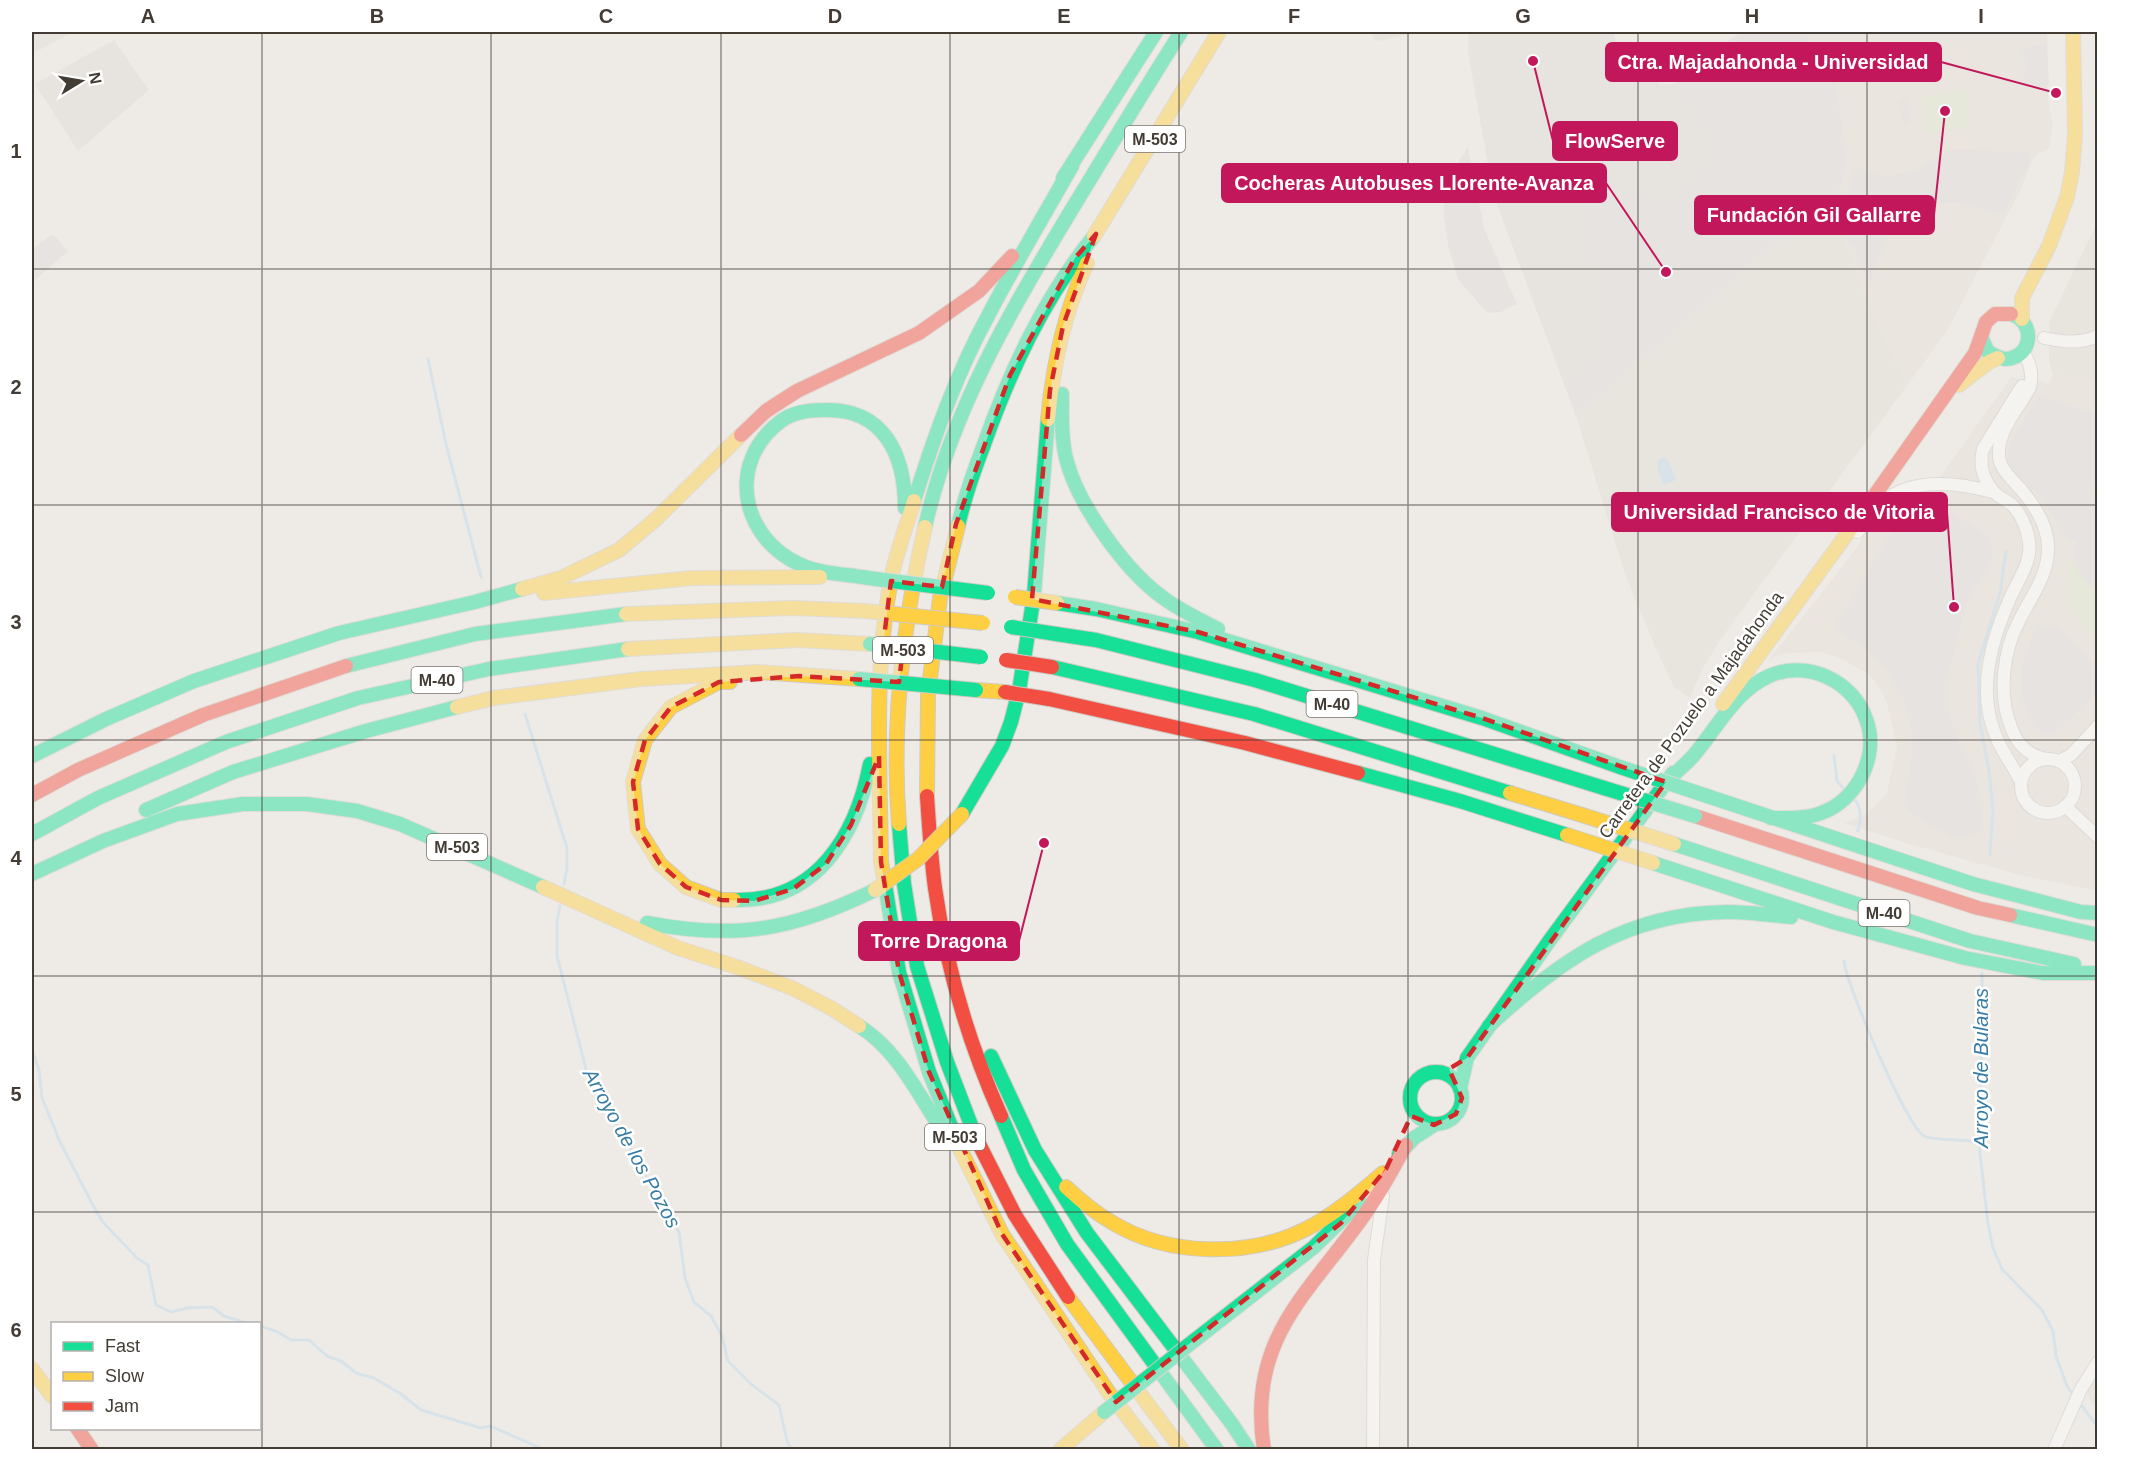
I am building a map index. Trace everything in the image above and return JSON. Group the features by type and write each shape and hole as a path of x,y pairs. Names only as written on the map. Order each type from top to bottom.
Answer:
{"main road":[{"path":"32,756 106,719 194,681 339,633 475,602 561,578 619,550 656,519 766,411 797,391 919,333 979,291 1011,258 1156,32"},
{"name":"M-503","path":"1180,32 1032,274 981,368 959,422 940,475 916,567 900,670 896,753 900,854 916,962 943,1052 961,1101 998,1184 1043,1261 1087,1324 1182,1449"},
{"name":"M-503","path":"1217,1449 1082,1268 1025,1172 973,1050 950,971 933,886 926,812 926,717 940,597 956,524 980,448 1010,375 1032,331 1075,258 1096,234 1219,32"},
{"path":"2026,325 2012,313 1995,314 1986,322 1981,337 1988,352 1998,358 2010,359 2026,348 2026,325 2021,303 2049,246 2070,184 2075,134 2073,32"},
{"name":"M-503","path":"1002,1234 958,1144 929,1072 899,972 881,862 880,709 884,632 892,573 902,537 932,444 961,372 988,315 1072,166"},
{"name":"M-503","path":"599,911 680,931 719,933 765,929 804,921 840,908 875,890 918,859 962,814 995,760 1011,723 1026,648 1037,555 1050,390 1063,326 1076,284 1087,262 1096,234"},
{"path":"2001,312 2027,287"},
{"path":"1063,326 1062,414 1068,466 1089,510 1124,560 1161,596 1259,651"},
{"name":"Carretera de Pozuelo a Majadahonda","path":"1460,1089 1467,1058 1489,1026 1947,395 1975,353 1981,337"},
{"name":"Carretera de Pozuelo a Majadahonda","path":"1947,395 1989,362 1998,358"},
{"path":"902,537 906,489 898,456 885,435 867,419 844,410 813,410 782,420 764,438 750,461 746,488 752,520 767,542 802,565 868,578 1096,609 1198,632 1482,718 1771,818 1973,884 2081,912 2097,913"},
{"path":"475,602 570,589 692,578 793,576 868,578"},
{"name":"M-40","path":"32,795 78,770 203,715 342,667 475,634 632,613 793,608 865,611 997,625 1096,640 1255,680 1695,816 1978,908 2097,935"},
{"name":"M-40","path":"32,834 98,798 226,742 358,698 489,669 639,647 797,640 870,644 1052,667 1254,714 1674,844 1970,941 2097,971"},
{"path":"1668,780 1686,765 1735,702 1757,683 1780,672 1795,669 1821,674 1844,686 1860,707 1869,733 1869,759 1857,784 1844,800 1810,816 1771,818"},
{"path":"32,873 115,824 233,772 366,731 482,701 641,679 759,672 1005,692 1049,699 1256,746 1460,801 1833,922 1965,958 2043,974 2097,971"},
{"path":"799,676 719,682 671,706 645,740 633,782 638,829 660,864 686,887 721,900 754,901 793,889 826,864 851,825 865,789 880,709"},
{"name":"M-503","path":"32,873 104,841 177,814 243,804 307,804 357,811 400,824 442,841 678,948 792,988 831,1008 870,1033 899,1063 925,1103 981,1203 1109,1393 1150,1446"},
{"name":"M-503","path":"926,812 957,957 970,1000 1004,1087 1035,1150 1087,1233 1249,1449"},
{"path":"1489,1026 1527,991 1579,954 1625,932 1673,917 1726,912 1833,922"},
{"name":"Carretera de Pozuelo a Majadahonda","path":"1441,1072 1467,1058"},
{"path":"1060,1449 1326,1237 1386,1173 1406,1145 1423,1131 1434,1125 1442,1124 1456,1114 1460,1107 1460,1089 1456,1082 1441,1072 1433,1072 1418,1079 1410,1093 1412,1108 1406,1131 1386,1173 1356,1225 1297,1301 1284,1323 1268,1360 1262,1388 1260,1425 1264,1449"},
{"path":"1412,1108 1417,1116 1434,1125"},
{"name":"M-503","path":"1035,1150 1072,1193 1090,1209 1111,1222 1158,1242 1194,1248 1228,1249 1263,1244 1293,1235 1336,1211 1386,1173"},
{"path":"32,1369 51,1395"},
{"path":"78,1430 92,1449"}],"street":[{"path":"2026,325 2044,338 2065,342 2097,336"},
{"path":"2044,338 2026,348 2032,379 2030,387 2002,435 1998,452 2005,474 2022,490 2033,505 2044,525 2048,540 2048,553 2038,584 2017,624 2010,644 2005,670 2004,696 2008,721 2021,746 2027,752 2046,759 2059,761 2071,755 2097,726"},
{"path":"1993,492 1981,468 1980,458 1983,448 2024,382"},
{"path":"1828,558 1842,549 1884,500 1921,485 1939,484 1993,492 2012,505 2019,513 2030,543 2028,559 2001,618 1990,651 1988,685 1990,716 1995,734 2021,782"},
{"path":"2070,772 2076,758 2097,736"},
{"path":"2046,759 2034,762 2025,771 2021,788 2025,800 2035,809 2047,813 2065,806 2070,800 2074,786 2070,772 2059,761"},
{"path":"2065,806 2097,837"},
{"path":"1373,1449 1374,1260 1386,1173"},
{"path":"2054,1449 2081,1389 2097,1362"}],"highlighted area":[{"path":"1096,234 1063,326 1050,390 1032,599 1198,632 1482,718 1666,782 1467,1058 1449,1069 1462,1098 1456,1114 1434,1125 1411,1116 1386,1169 1341,1223 1116,1402 1002,1234 929,1072 899,972 881,862 879,756 851,825 826,864 793,889 754,901 721,900 686,887 660,864 638,829 633,782 645,740 671,707 719,682 799,676 899,682 903,648 883,646 891,581 942,587 956,524 1010,375 1075,258"}],"shaded area":[{"path":"32,32 73,32 32,54"},
{"path":"1372,32 1420,32 1381,41 1374,40"},
{"path":"1469,32 1613,32 1622,60 1636,58 1650,70 1660,85 1676,84 1682,73 1742,32 1804,32 1825,66 1835,77 1841,186 1576,416 1493,194 1468,52"},
{"path":"1742,32 1804,32 1825,66 1835,77 1847,160 1841,186 1576,416 1563,381 1584,367 1595,354 1599,337 1583,206 1590,188 1674,199 1719,156 1677,84 1682,73"},
{"path":"1804,32 2047,32 2048,98 2053,124 2049,148 2033,158 2021,189 1947,331 1909,383 1898,367 1872,312 1841,231 1841,189 1847,160 1835,77"},
{"path":"114,40 149,90 78,151 35,84"},
{"path":"2047,43 2049,85 2035,88 2026,84 2023,72 2027,70 2020,50"},
{"path":"1907,98 1911,123 1904,125 1899,100"},
{"path":"1468,147 1484,228 1517,304 1501,312 1487,313 1458,279 1448,245 1444,196 1450,176"},
{"path":"1949,150 2029,152 2029,169 2023,174 2003,215 1956,202 1898,207 1869,284 1852,244 1848,240 1846,196 1857,167 1886,177 1917,171"},
{"path":"1841,186 1841,231 1872,312 1898,367 1909,383 1721,639 1702,670 1690,698 1674,687 1625,574 1576,416"},
{"path":"2097,216 2097,381 2053,374 2049,362 2049,322 2095,227"},
{"path":"53,234 68,251 32,283 32,249"},
{"path":"2053,374 2097,381 2097,891 2016,874 1844,823 1863,815 1887,793 1897,747 1887,703 1878,685 1867,673 1837,657 1820,652 1790,653 1776,656 1767,662 1846,562 1872,525 1894,504 1905,497 1920,493 1940,477 2012,376 2020,381 2033,384 2035,380 2039,380 2049,384"},
{"path":"2040,395 2097,413 2097,471 2091,497 2097,499 2097,594 2072,563 2076,541 2067,539 2037,493 2013,472 2008,464 2007,452 2012,439"},
{"path":"1927,502 1946,508 1990,538 1993,560 1969,598 1948,673 1947,708 1961,747 1976,775 1984,829 1969,837 1952,836 1921,820 1904,804 1912,758 1911,724 1906,704 1888,670 1868,649 1840,633 1835,627 1899,519 1912,508"},
{"path":"2037,623 2052,629 2057,626 2097,669 2097,692 2060,728 2054,733 2047,734 2037,729 2027,713 2022,697 2023,663"},
{"path":"2097,1369 2097,1409 2089,1399 2087,1389"}],"green space":[{"path":"1964,89 1971,126 1928,134 1922,97"},
{"path":"2073,560 2097,594 2097,640 2075,614 2068,594 2067,584"}],"water":[{"path":"1661,457 1668,460 1676,480 1663,485 1658,467"}],"waterway":[{"path":"428,359 446,444 481,577"},
{"name":"Arroyo de Bularas","path":"1990,855 1993,810 1989,771 1980,723 1978,664 2000,593 2006,552"},
{"path":"525,714 567,848 564,884"},
{"path":"1834,756 1837,781 1843,788"},
{"path":"1855,800 1860,815 1858,831"},
{"name":"Arroyo de los Pozos","path":"560,906 557,921 557,956 587,1073 679,1232 685,1278 694,1302 711,1316 722,1336 728,1361 751,1384 779,1405 787,1441 792,1450"},
{"path":"1844,961 1855,997 1878,1054 1916,1127 1929,1138 1979,1142"},
{"name":"Arroyo de Bularas","path":"1982,973 1981,1077 1977,1126 1988,1224 1993,1248 2002,1269 2042,1310 2053,1331 2056,1356 2071,1392"},
{"path":"32,1050 39,1070 42,1098 60,1142 102,1221 137,1258 148,1265 156,1305 171,1312 187,1308 212,1307 224,1316 244,1322"},
{"path":"261,1326 278,1332 291,1340 309,1340 327,1356 341,1361 356,1373 374,1378 401,1394 421,1410 481,1428 490,1426 545,1450"},
{"name":"Arroyo de Bularas","path":"2082,1406 2098,1427"}],"traffic: fast":[{"path":"1063,178 1156,32"},
{"path":"925,527 950,444 966,404 1004,326 1069,214 1181,32"},
{"path":"914,501 938,429 977,336 1072,166"},
{"path":"958,526 993,419 1017,363 1059,285 1094,236"},
{"path":"1981,337 1988,352 1999,357 2006,359 2022,352 2026,346 2028,331 2025,324 2011,314"},
{"path":"1062,394 1066,458 1080,495 1104,535 1133,570 1162,597 1218,629"},
{"path":"868,578 825,572 801,565 780,553 764,537 753,518 748,498 747,477 752,457 764,438 781,421 791,415 807,411 845,411 862,417 876,426 887,438 901,470 905,508"},
{"path":"962,814 1002,746 1019,691 1034,595 1048,419"},
{"path":"868,578 988,593"},
{"path":"32,756 106,719 194,681 339,633 522,589"},
{"path":"1057,603 1096,609 1198,632 1482,718 1620,767"},
{"path":"346,666 475,634 626,614"},
{"path":"1011,627 1056,634"},
{"path":"1056,634 1096,640 1255,680 1604,788"},
{"path":"870,644 981,657"},
{"path":"32,834 98,798 226,742 358,698 489,669 628,649"},
{"path":"1052,667 1254,714 1510,793"},
{"path":"1667,780 1694,755 1736,700 1757,683 1784,671 1813,672 1827,677 1840,684 1851,694 1866,719 1870,733 1870,747 1862,775 1855,787 1834,807 1815,815 1771,818"},
{"path":"859,679 976,690"},
{"path":"146,810 233,772 366,731 457,707"},
{"path":"734,900 763,898 788,890 809,877 828,860 854,816 864,791 870,764"},
{"path":"1620,767 1710,797"},
{"path":"1358,773 1460,801 1567,835"},
{"path":"1460,1089 1467,1058 1550,940 1673,773"},
{"path":"1604,788 1695,816"},
{"path":"1710,797 1973,884 2081,912 2098,913"},
{"path":"32,874 103,841 177,814 243,804 307,804 357,811 400,824 543,887"},
{"path":"899,824 904,884 917,966 947,1062 976,1138"},
{"path":"1674,844 1970,941 2074,964"},
{"path":"1653,863 1833,922 1965,958 2043,973 2098,973"},
{"path":"884,878 899,972 929,1072 961,1151"},
{"path":"647,923 709,931 764,928 791,923 818,914 875,890"},
{"path":"1489,1026 1542,980 1569,961 1626,931 1657,921 1691,914 1735,912 1791,917"},
{"path":"2010,915 2098,935"},
{"path":"859,1026 872,1035 895,1058 939,1126"},
{"path":"991,1056 1035,1150 1087,1233 1232,1424 1249,1450"},
{"path":"1436,1072 1446,1074 1454,1080 1460,1088 1462,1098 1460,1108 1454,1116 1446,1122 1436,1124 1426,1122 1418,1116 1412,1108 1410,1098 1412,1088 1418,1080 1426,1074 1436,1072"},
{"path":"1001,1116 1024,1170 1067,1244 1217,1450"},
{"path":"1399,1154 1414,1138 1434,1125"},
{"path":"1186,1347 1314,1247 1360,1202"},
{"path":"1104,1412 1186,1347"}],"traffic: slow":[{"path":"1094,236 1219,32"},
{"path":"2022,319 2022,298 2049,246 2067,197 2072,172 2075,134 2073,32"},
{"path":"1048,419 1061,340 1072,301 1087,263"},
{"path":"1959,385 1989,362 1998,358"},
{"path":"522,589 561,578 619,550 656,519 741,435"},
{"path":"884,878 881,862 879,754 882,645 892,575 914,501"},
{"path":"1723,704 1860,516"},
{"path":"927,796 928,695 940,598 958,526"},
{"path":"899,824 897,749 901,674 911,600 925,527"},
{"path":"544,593 692,578 820,577"},
{"path":"1015,597 1057,603"},
{"path":"626,614 793,608 865,611"},
{"path":"865,611 983,623"},
{"path":"628,649 797,640 870,644"},
{"path":"457,707 494,698 641,679 758,672 859,679"},
{"path":"730,682 719,682 671,707 645,740 633,782 638,829 660,864 686,887 721,900 734,900"},
{"path":"976,690 1005,692"},
{"path":"1510,793 1582,815"},
{"path":"875,890 918,859 962,814"},
{"path":"1582,815 1674,844"},
{"path":"1567,835 1653,863"},
{"path":"543,887 678,948 792,988 831,1008 859,1026"},
{"path":"961,1151 1002,1234 1109,1393 1153,1450"},
{"path":"1066,1187 1100,1215 1135,1234 1183,1247 1234,1249 1259,1245 1306,1229 1336,1210 1383,1173"},
{"path":"1068,1297 1182,1450"},
{"path":"32,1369 51,1395"},
{"path":"1060,1450 1104,1412"}],"traffic: jam":[{"path":"741,435 766,411 797,391 919,333 979,291 1012,256"},
{"path":"1860,516 1975,353 1986,322 1995,314 2011,314"},
{"path":"1006,660 1052,667"},
{"path":"32,795 78,770 203,715 346,666"},
{"path":"1005,692 1049,699"},
{"path":"1049,699 1245,743 1358,773"},
{"path":"927,796 934,877 945,946 969,1033 1001,1116"},
{"path":"1695,816 1978,908 2010,915"},
{"path":"976,1138 1015,1215 1068,1297"},
{"path":"1264,1450 1261,1410 1265,1375 1274,1345 1288,1317 1374,1200 1406,1145"},
{"path":"78,1430 92,1450"}],"place":[{"name":"FlowServe","path":"1533,61"},
{"name":"Ctra. Majadahonda - Universidad","path":"2056,93"},
{"name":"Fundación Gil Gallarre","path":"1945,111"},
{"name":"Cocheras Autobuses Llorente-Avanza","path":"1666,272"},
{"name":"Universidad Francisco de Vitoria","path":"1954,607"},
{"name":"Torre Dragona","path":"1044,843"}]}
